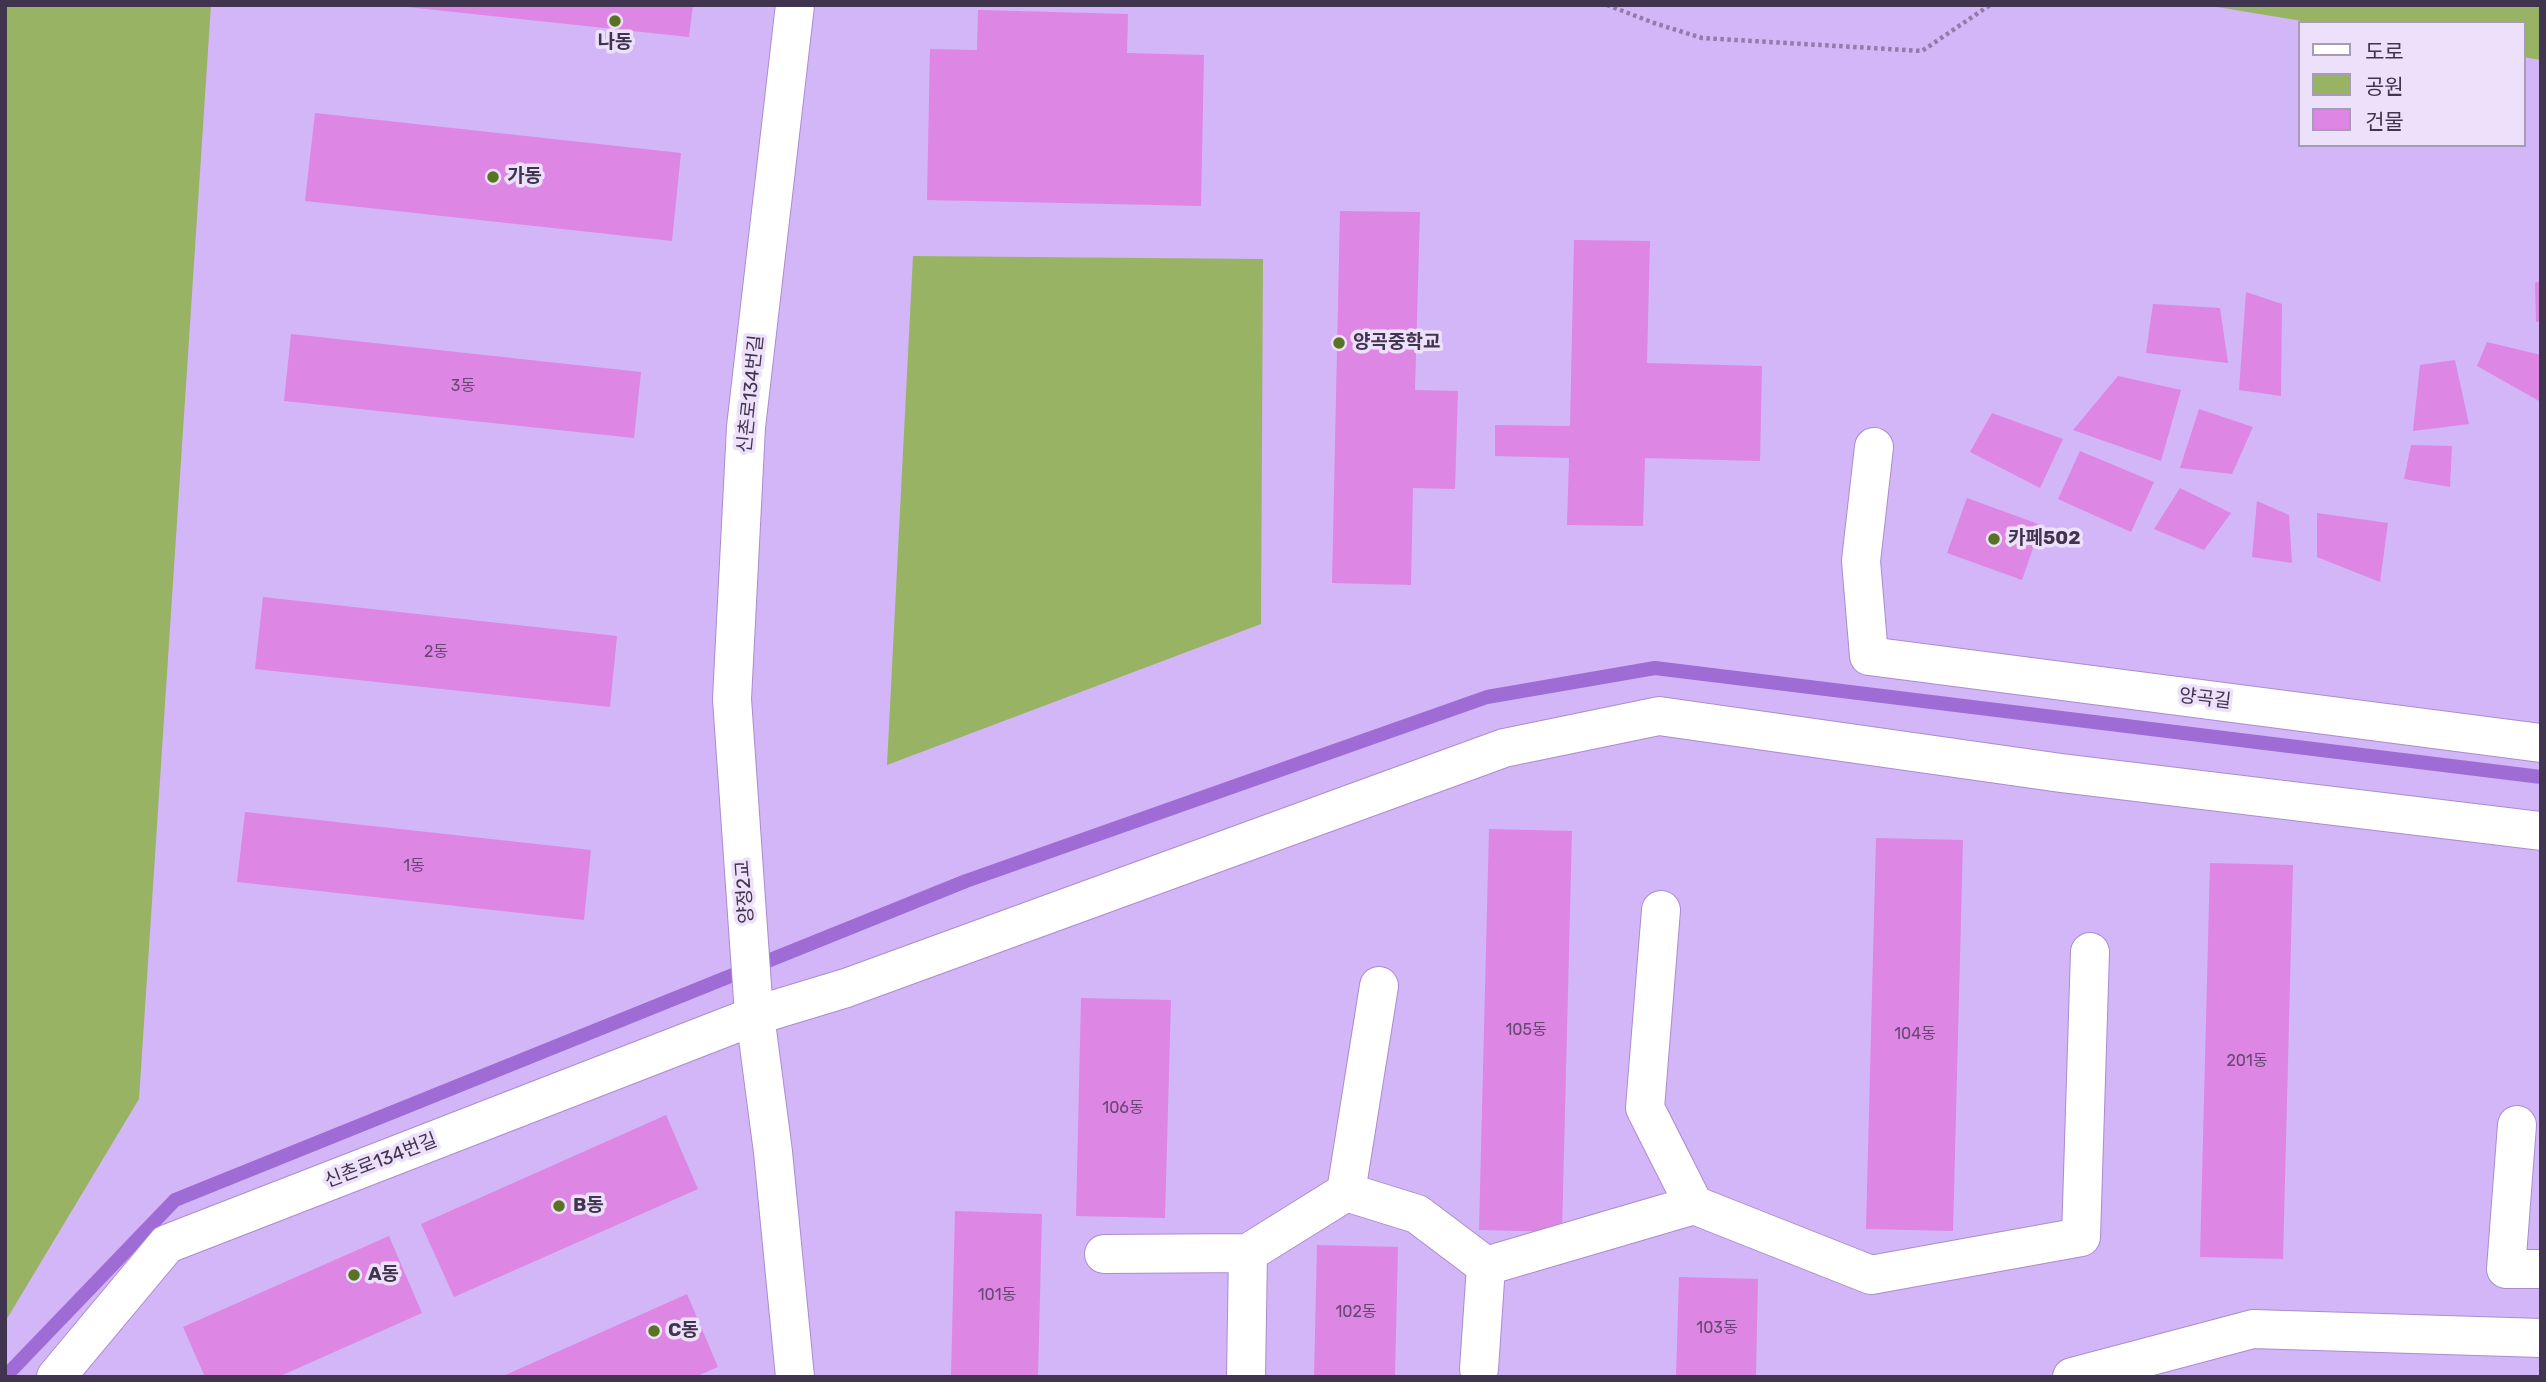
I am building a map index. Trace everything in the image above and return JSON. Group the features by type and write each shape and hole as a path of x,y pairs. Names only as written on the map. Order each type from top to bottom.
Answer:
{"street":[{"name":"신촌로134번길","path":"738,784 732,699 746,428 795,5"},
{"name":"양곡길","path":"1874,447 1861,561 1869,656 2541,743"},
{"name":"신촌로134번길","path":"56,1377 167,1244 755,1007 846,988 1504,748 1659,716 2060,773 2541,831"},
{"name":"양정2교","path":"738,784 755,1007"},
{"path":"1661,910 1645,1108 1694,1205"},
{"path":"1486,1266 1694,1205 1871,1275 2081,1237 2090,952"},
{"path":"1104,1254 1248,1253 1346,1192 1379,986"},
{"path":"755,1007 795,1377"},
{"path":"2517,1125 2506,1269 2541,1269"},
{"path":"1346,1192 1417,1214 1486,1266"},
{"path":"1246,1377 1248,1253"},
{"path":"1479,1369 1486,1266"},
{"path":"2072,1377 2253,1329 2541,1338"}],"path":[{"path":"1607,5 1702,38 1922,51 1990,5"}],"green space":[{"path":"5,5 211,5 139,1099 5,1322"},
{"path":"2182,5 2541,5 2541,60 2525,57 2525,21 2302,21 2211,6"},
{"path":"913,256 1263,259 1261,624 887,765"}],"building":[{"name":"나동","path":"407,5 693,5 689,37"},
{"path":"978,10 1128,14 1127,53 1204,55 1201,206 927,200 930,49 977,50"},
{"name":"가동","path":"315,113 681,153 672,241 305,201"},
{"path":"1340,211 1420,212 1415,390 1458,391 1455,489 1413,488 1411,585 1332,583"},
{"path":"1574,240 1650,241 1647,363 1762,366 1760,461 1645,458 1643,526 1567,525 1569,458 1495,456 1495,425 1570,426"},
{"path":"2541,281 2541,321 2536,322 2535,283"},
{"path":"2246,292 2282,304 2281,396 2239,390"},
{"path":"2153,304 2220,308 2228,363 2146,353"},
{"path":"291,334 641,372 634,438 284,401"},
{"path":"2487,342 2541,355 2541,402 2477,366"},
{"path":"2455,360 2469,424 2413,431 2420,365"},
{"path":"2118,376 2181,390 2161,461 2073,430"},
{"path":"2199,409 2253,427 2232,474 2180,468"},
{"path":"1992,413 2063,439 2040,488 1970,452"},
{"path":"2411,445 2452,446 2450,487 2404,479"},
{"path":"2080,451 2154,482 2131,532 2058,499"},
{"path":"2180,488 2231,513 2204,550 2154,529"},
{"name":"카페502","path":"1967,498 2041,525 2022,580 1947,553"},
{"path":"2257,501 2289,515 2292,563 2252,557"},
{"path":"2317,513 2388,523 2380,582 2317,557"},
{"path":"263,597 617,636 610,707 255,669"},
{"path":"245,812 591,850 584,920 237,882"},
{"path":"1489,829 1572,831 1562,1232 1479,1230"},
{"path":"1876,838 1963,840 1953,1231 1866,1229"},
{"path":"2210,863 2293,865 2283,1259 2200,1257"},
{"path":"1081,998 1171,1000 1165,1218 1076,1216"},
{"name":"B동","path":"666,1115 698,1189 454,1297 421,1224"},
{"path":"955,1211 1042,1214 1038,1377 951,1377"},
{"name":"A동","path":"389,1236 422,1313 278,1377 205,1377 183,1327"},
{"path":"1317,1245 1398,1247 1395,1377 1314,1377"},
{"path":"1679,1277 1758,1279 1756,1377 1676,1377"},
{"name":"C동","path":"687,1294 718,1367 695,1377 501,1377"}],"waterway":[{"path":"5,1377 175,1200 966,881 1487,697 1655,668 2541,777"}],"place":[{"name":"나동","path":"615,21"},
{"name":"가동","path":"493,177"},
{"name":"양곡중학교","path":"1339,343"},
{"name":"카페502","path":"1994,539"},
{"name":"B동","path":"559,1206"},
{"name":"A동","path":"354,1275"},
{"name":"C동","path":"654,1331"}]}
